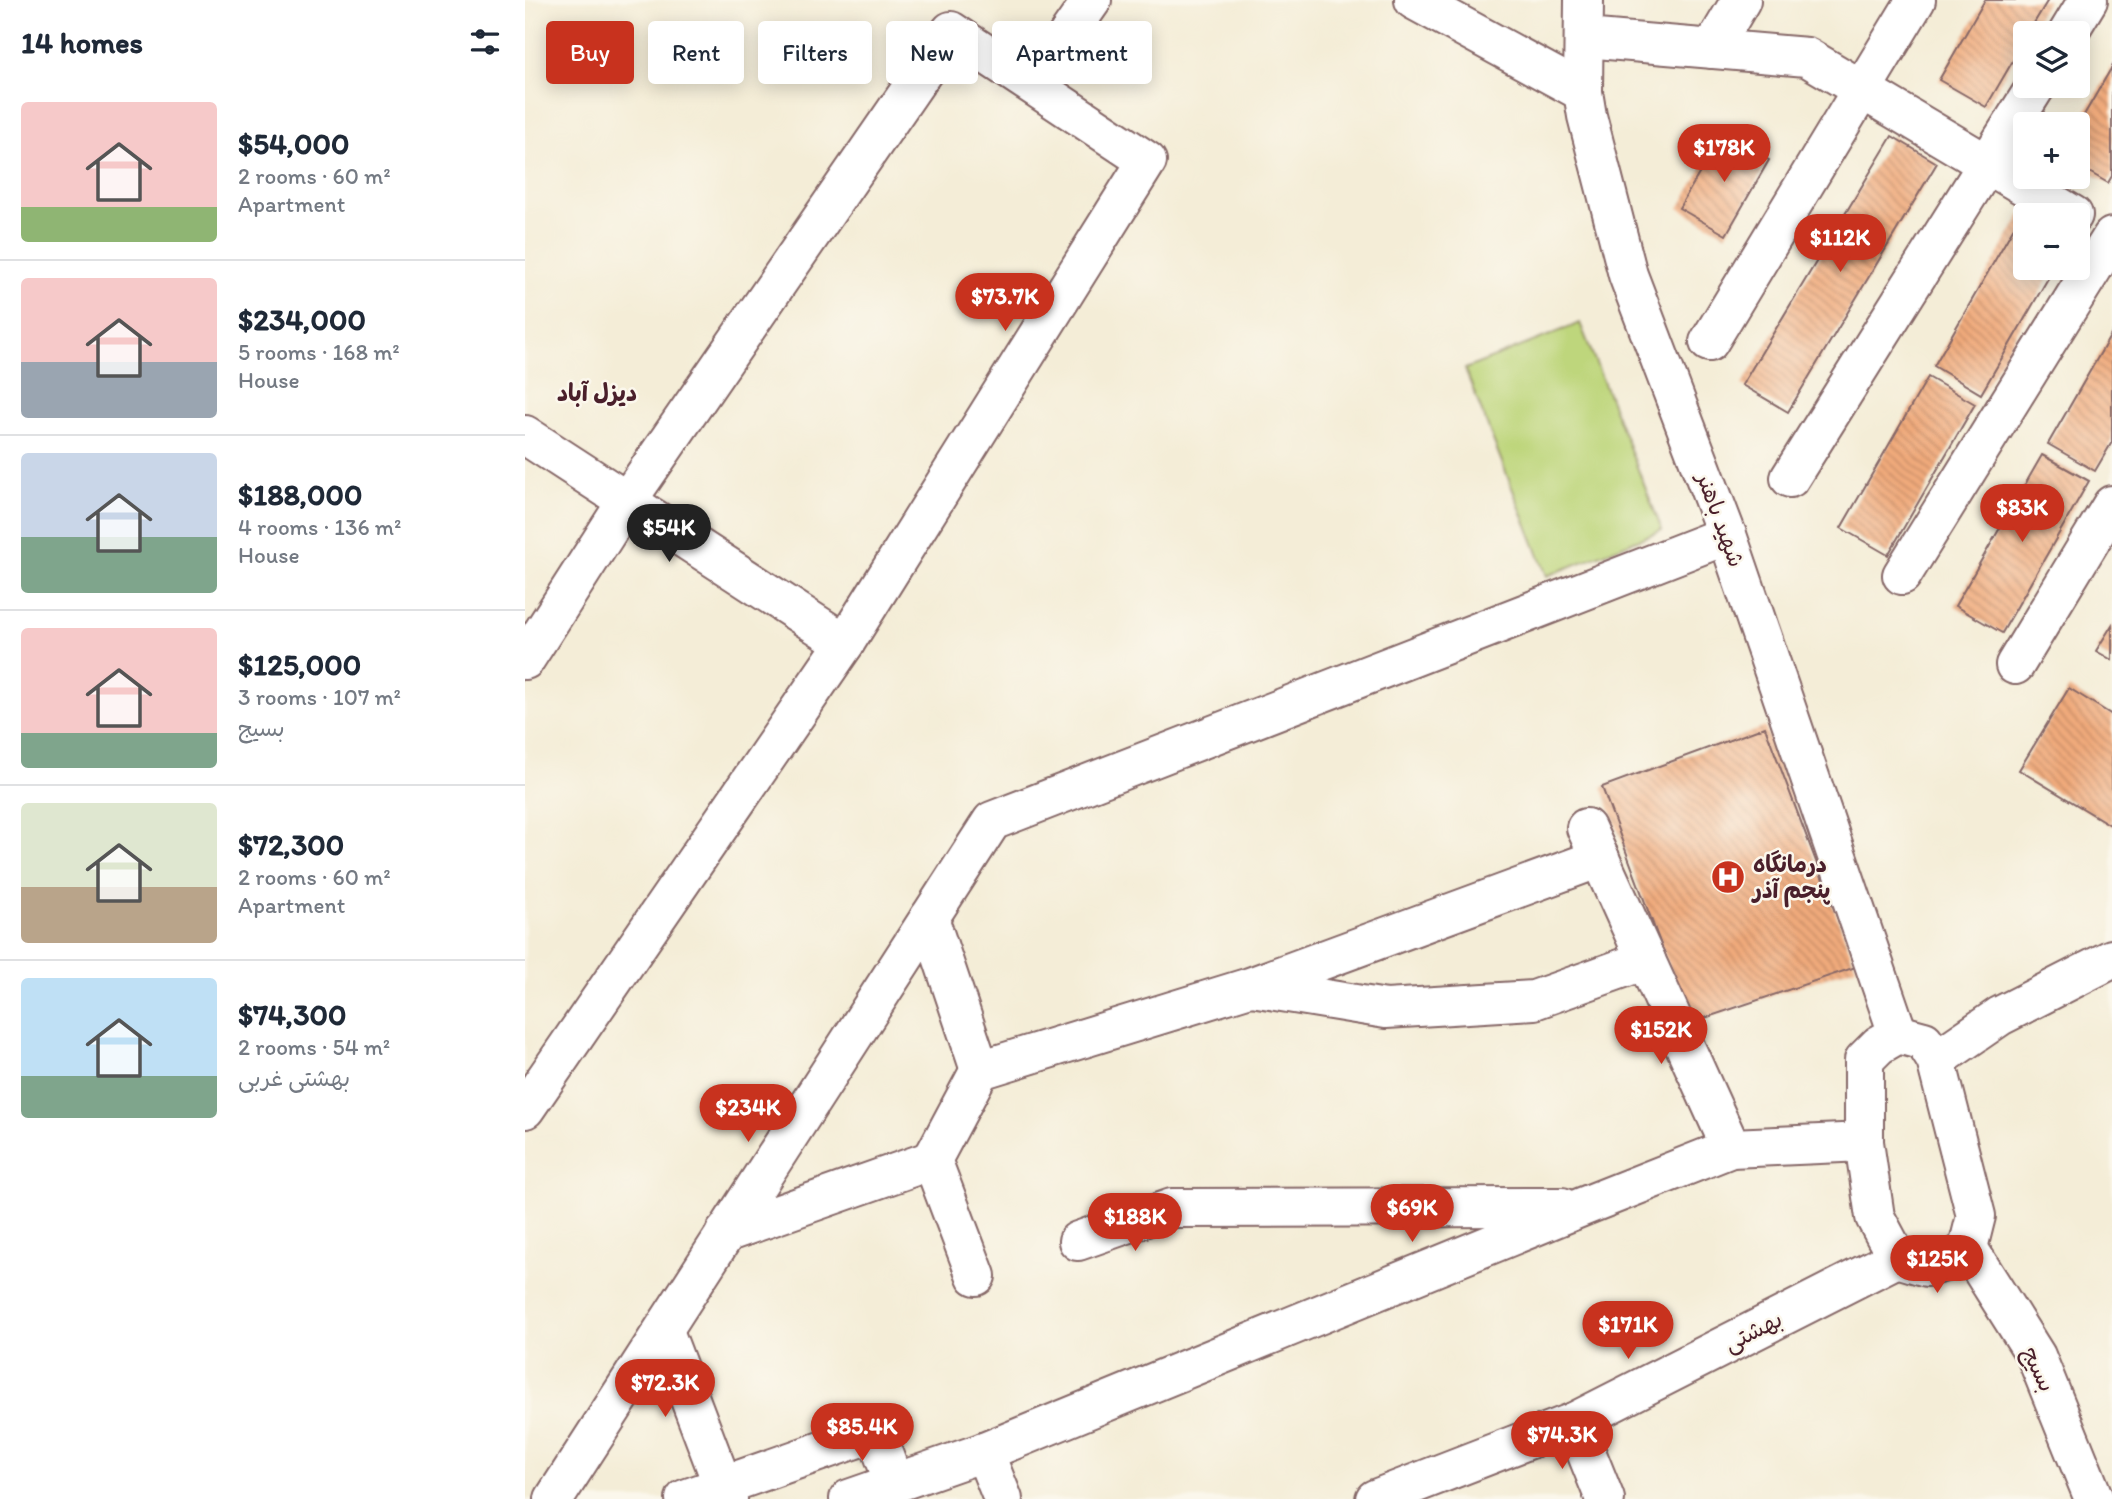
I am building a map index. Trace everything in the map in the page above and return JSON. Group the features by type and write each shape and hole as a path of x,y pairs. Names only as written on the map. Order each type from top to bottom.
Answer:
{"street":[{"path":"1077,21 1092,0"},
{"path":"1414,0 1583,92"},
{"name":"شهید باهنر","path":"1584,0 1583,92 1628,275 1727,535 1898,1034"},
{"path":"1712,49 1741,0"},
{"path":"1709,342 1916,0"},
{"path":"2075,21 2088,0"},
{"path":"525,660 627,501 951,31 1147,161 845,643 525,1109"},
{"path":"1585,38 1807,57 2053,203"},
{"path":"1790,478 2029,98"},
{"path":"1902,575 2112,238 2090,225"},
{"path":"525,435 845,643"},
{"path":"2015,665 2112,505"},
{"path":"554,1499 992,821 1727,535"},
{"path":"725,1233 932,1160 980,1070 1250,987 1593,843 1731,1149"},
{"path":"929,918 980,1070"},
{"path":"1935,1060 2000,1016 2112,959"},
{"path":"1250,987 1386,1009 1534,1000 1646,960"},
{"path":"1898,1034 1924,1041 1935,1060 1976,1216 1968,1248 1952,1260 1927,1267 1897,1258 1875,1217 1864,1142 1864,1060 1879,1045 1898,1034"},
{"path":"849,1499 984,1452 1582,1207 1731,1149 1864,1142"},
{"path":"932,1160 976,1276"},
{"path":"1078,1241 1172,1208 1582,1207"},
{"name":"بسیج","path":"1968,1248 2036,1356 2094,1499"},
{"name":"بهشتی","path":"1375,1499 1574,1422 1897,1258"},
{"path":"664,1331 725,1492"},
{"path":"1574,1422 1605,1499"},
{"path":"685,1499 725,1492 875,1432 894,1483"},
{"path":"984,1452 1003,1499"}],"green space":[{"path":"1580,323 1662,530 1547,576 1465,369"}],"building":[{"path":"1985,0 2048,0 2035,21 2013,21 2013,61 1986,107 1939,80"},
{"path":"2112,67 2112,176 2108,183 2090,173 2090,112 2086,112"},
{"path":"1723,133 1769,160 1726,235 1679,208"},
{"path":"1892,136 1937,163 1788,412 1742,385"},
{"path":"2013,229 2013,280 2047,280 1981,394 1934,366"},
{"path":"2112,333 2112,442 2095,471 2048,444"},
{"path":"1928,377 1975,404 1888,555 1841,528"},
{"path":"2042,455 2089,481 2002,633 1955,606"},
{"path":"2112,625 2112,660 2096,651"},
{"path":"2069,688 2112,715 2112,826 2019,770"},
{"name":"درمانگاه پنجم آذر","path":"1765,727 1856,967 1690,1023 1602,787"}],"place":[{"name":"درمانگاه پنجم آذر","path":"1728,877"}],"district":[{"name":"دیزل آباد","path":"597,393"}]}
